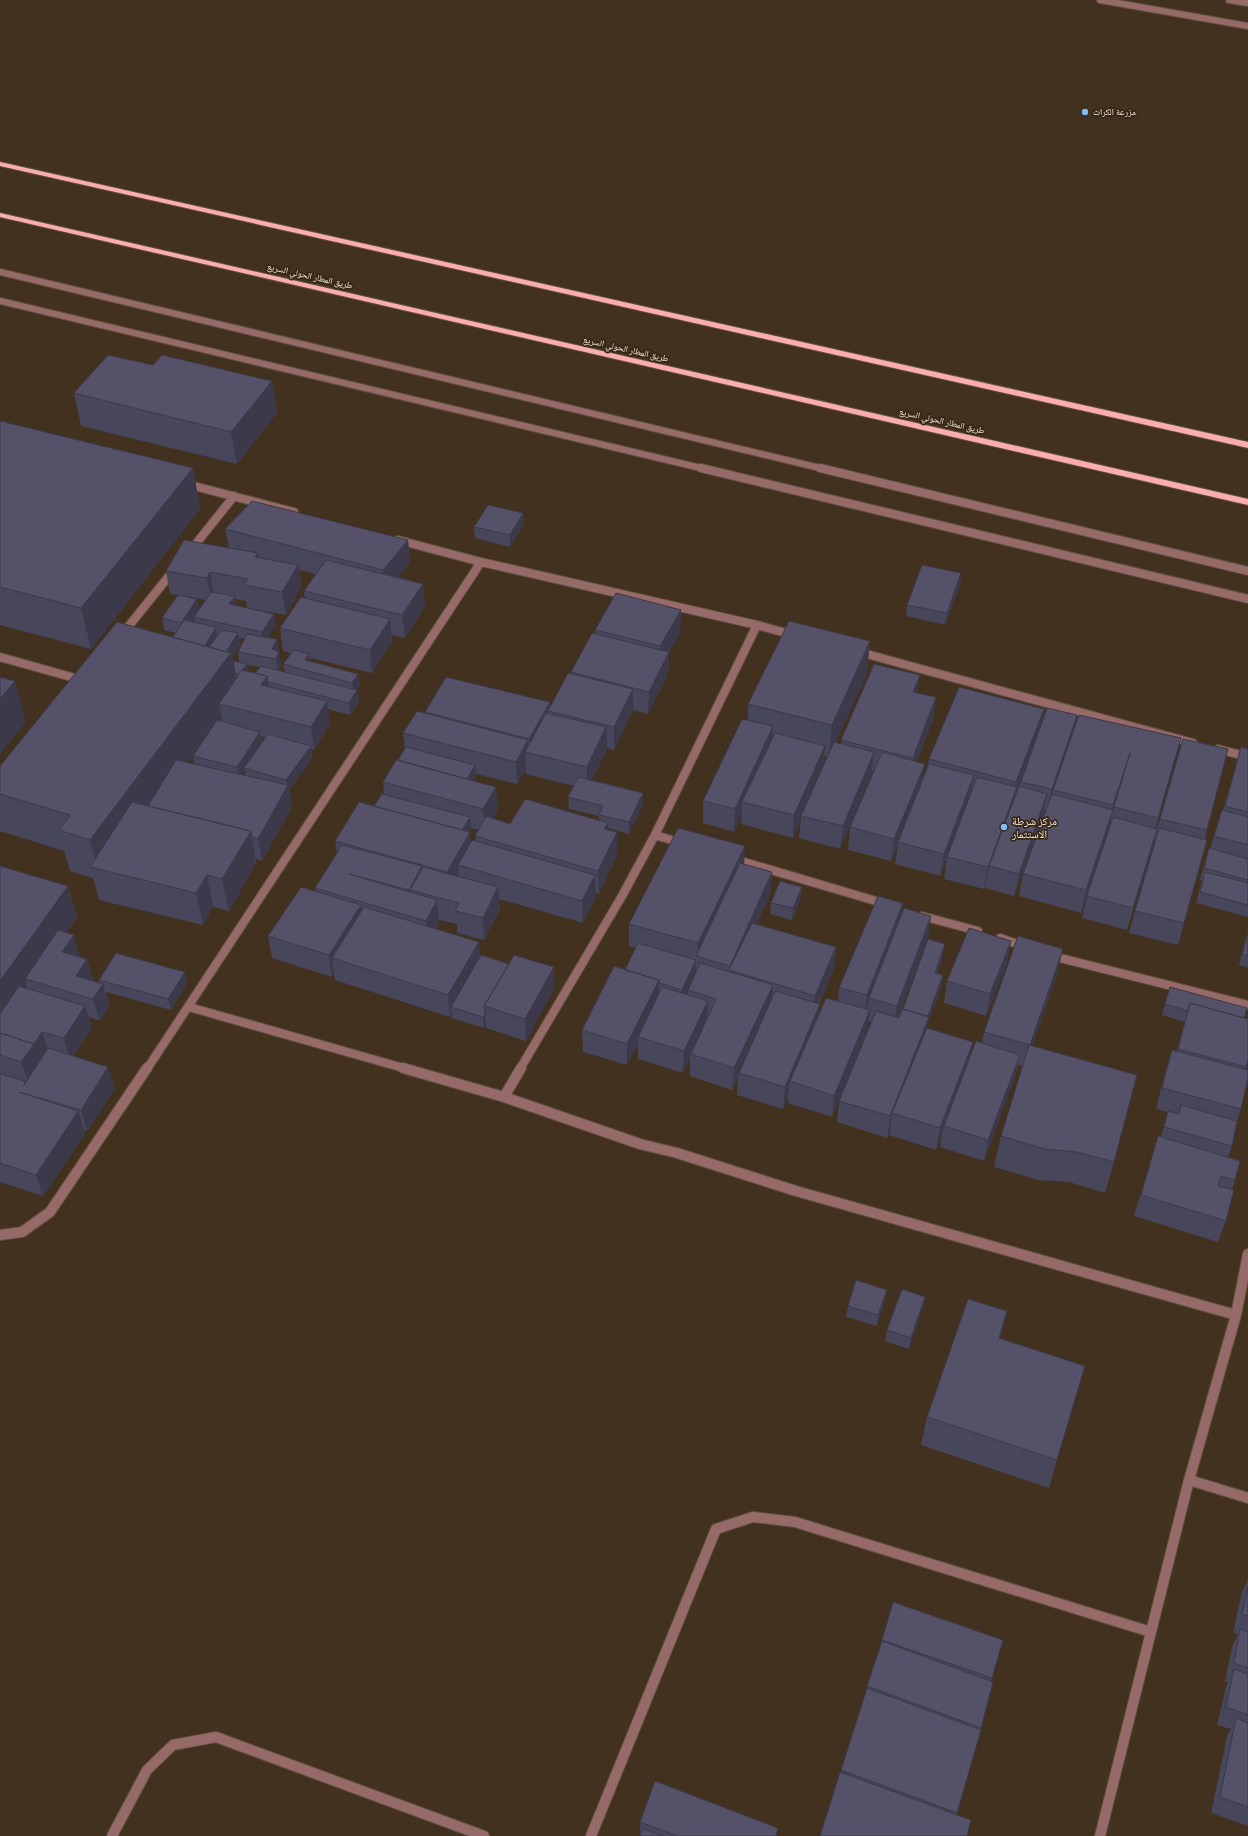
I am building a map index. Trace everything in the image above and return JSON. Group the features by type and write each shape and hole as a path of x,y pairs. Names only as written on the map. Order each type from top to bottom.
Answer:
{"highway":[{"path":"0,164 1248,446"},
{"name":"طريق المطار الحولي السريع","path":"0,215 1248,502"}],"street":[{"path":"1100,0 1248,26"},
{"path":"1229,0 1248,3"},
{"path":"0,272 1248,571"},
{"path":"0,301 1248,599"},
{"path":"182,483 303,514"},
{"path":"184,558 234,496"},
{"path":"388,538 480,562 757,625 803,637"},
{"path":"0,1235 22,1232 50,1212 189,1007 480,562"},
{"path":"120,638 179,564"},
{"path":"504,1097 622,896 655,835 757,625"},
{"path":"849,650 1202,745"},
{"path":"0,657 85,681"},
{"path":"1210,747 1248,757"},
{"path":"655,835 693,847"},
{"path":"723,856 896,908"},
{"path":"916,914 990,935 1040,952 1248,1005"},
{"path":"189,1007 504,1097 640,1144 677,1153 796,1191 1236,1315"},
{"path":"1100,1836 1189,1480 1236,1315 1248,1254"},
{"path":"1189,1480 1248,1498"},
{"path":"591,1836 716,1529 753,1517 795,1522 1151,1632"},
{"path":"112,1836 147,1770 173,1745 216,1737 484,1836"}],"building":[{"path":"108,355 153,365 162,355 272,381 231,432 74,393"},
{"path":"0,421 193,468 81,608 0,587"},
{"path":"252,501 408,540 383,570 225,529"},
{"path":"488,505 523,513 510,535 474,527"},
{"path":"184,540 258,553 255,557 298,565 282,592 244,585 248,579 210,572 207,578 166,571"},
{"path":"326,560 423,584 402,615 304,591"},
{"path":"922,565 961,573 947,613 907,605"},
{"path":"211,592 235,596 229,604 274,614 262,632 194,617"},
{"path":"616,593 681,610 660,646 595,630"},
{"path":"178,595 197,599 181,623 162,618"},
{"path":"301,597 390,619 370,650 280,628"},
{"path":"184,620 216,627 205,646 173,637"},
{"path":"789,621 870,641 832,725 748,704"},
{"path":"117,622 231,653 90,840 59,830 70,815 0,794 0,766"},
{"path":"222,630 238,633 226,652 209,647"},
{"path":"592,633 669,652 649,692 571,672"},
{"path":"247,634 277,639 272,649 279,652 276,659 238,652"},
{"path":"294,650 309,654 305,660 358,674 352,683 283,664"},
{"path":"233,661 247,664 239,674 235,673"},
{"path":"874,664 920,675 913,692 936,697 913,758 841,740"},
{"path":"261,666 357,690 349,703 268,682 267,676 255,673"},
{"path":"242,670 267,676 261,685 327,701 311,727 219,704"},
{"path":"568,673 633,689 614,727 548,711"},
{"path":"0,677 15,681 0,699"},
{"path":"446,677 550,702 529,739 425,712"},
{"path":"959,687 1044,709 1016,782 929,759"},
{"path":"1047,708 1077,715 1052,789 1021,782"},
{"path":"417,711 528,740 516,762 403,733"},
{"path":"546,713 606,727 587,767 525,752"},
{"path":"1079,715 1181,738 1158,818 1114,807 1130,753 1113,805 1053,790"},
{"path":"742,719 773,726 735,809 703,801"},
{"path":"217,720 260,732 237,767 193,756"},
{"path":"775,733 825,746 794,815 742,802"},
{"path":"268,734 311,746 286,780 244,768"},
{"path":"1183,739 1228,749 1207,830 1160,819"},
{"path":"834,742 874,752 843,826 801,816"},
{"path":"406,747 475,765 467,779 398,760"},
{"path":"1241,747 1248,749 1248,812 1225,806"},
{"path":"882,752 925,764 894,839 850,827"},
{"path":"176,760 288,785 258,839 252,837 251,831 148,806"},
{"path":"396,760 496,787 483,809 383,782"},
{"path":"929,764 974,775 944,854 898,842"},
{"path":"578,777 643,793 629,822 599,815 603,806 568,797"},
{"path":"977,777 1017,787 988,867 947,857"},
{"path":"1019,786 1047,794 1019,874 989,866"},
{"path":"382,794 470,817 462,830 374,806"},
{"path":"1052,794 1113,810 1086,890 1023,874"},
{"path":"525,799 608,823 604,829 617,832 598,871 475,836 486,816 510,824"},
{"path":"132,802 251,831 222,879 207,875 196,893 90,867"},
{"path":"359,802 470,832 447,872 335,841"},
{"path":"1222,810 1248,817 1248,845 1214,836"},
{"path":"1113,817 1157,829 1133,908 1087,896"},
{"path":"678,828 745,846 698,943 629,924"},
{"path":"1159,828 1207,840 1184,923 1135,911"},
{"path":"472,840 595,875 582,901 458,865"},
{"path":"342,845 422,866 409,890 349,874 437,900 426,921 315,888"},
{"path":"1209,848 1248,859 1248,880 1204,868"},
{"path":"740,863 772,872 730,966 696,956"},
{"path":"0,866 68,886 0,981"},
{"path":"423,867 498,887 483,918 455,911 459,903 410,890"},
{"path":"1205,872 1248,883 1248,905 1200,892"},
{"path":"780,881 802,887 793,908 771,903"},
{"path":"301,887 361,905 329,955 268,936"},
{"path":"878,896 903,903 867,995 839,988"},
{"path":"364,907 479,942 448,995 332,958"},
{"path":"904,908 931,916 897,1006 869,998"},
{"path":"752,923 836,947 815,996 729,970"},
{"path":"969,928 1011,941 990,994 947,981"},
{"path":"58,930 74,935 62,952 87,959 76,976 103,984 93,999 25,979"},
{"path":"1248,932 1248,956 1242,954"},
{"path":"1018,936 1063,949 1030,1045 984,1032"},
{"path":"928,939 945,944 935,973 943,975 928,1016 903,1009"},
{"path":"638,943 696,960 682,990 659,983 659,980 625,970"},
{"path":"116,953 185,972 168,999 99,980"},
{"path":"481,955 509,964 484,1006 485,1014 483,1017 451,1007"},
{"path":"514,955 554,967 525,1019 484,1006"},
{"path":"700,963 773,985 734,1068 691,1054 716,999 688,990"},
{"path":"614,966 659,980 627,1044 582,1030"},
{"path":"19,986 85,1006 64,1038 42,1032 34,1044 0,1033 0,1014"},
{"path":"662,987 708,1001 684,1051 638,1037"},
{"path":"1170,987 1247,1008 1244,1018 1190,1003 1188,1011 1165,1004"},
{"path":"775,991 820,1004 785,1087 739,1073"},
{"path":"826,998 870,1010 834,1096 790,1081"},
{"path":"1190,1003 1248,1019 1248,1060 1246,1067 1178,1049"},
{"path":"902,1009 929,1017 890,1116 839,1101 876,1011 899,1018"},
{"path":"927,1028 973,1042 940,1128 892,1113"},
{"path":"0,1033 34,1044 21,1062 0,1055"},
{"path":"976,1041 1020,1055 988,1140 944,1126"},
{"path":"1029,1045 1137,1075 1114,1162 1077,1152 1045,1149 1001,1136"},
{"path":"48,1048 108,1067 81,1110 19,1092 78,1111 36,1175 0,1163 0,1075 1,1074 25,1081 24,1085"},
{"path":"1172,1050 1248,1070 1248,1078 1241,1109 1162,1088"},
{"path":"1181,1105 1237,1121 1232,1146 1164,1127 1168,1111 1179,1114"},
{"path":"1158,1136 1240,1161 1235,1180 1221,1176 1218,1186 1234,1190 1226,1221 1141,1195"},
{"path":"856,1280 887,1290 878,1315 848,1306"},
{"path":"902,1289 925,1297 911,1338 887,1330"},
{"path":"968,1299 1007,1311 999,1338 1085,1366 1057,1460 927,1417"},
{"path":"1248,1586 1248,1616 1242,1614"},
{"path":"893,1602 1003,1640 992,1678 882,1640"},
{"path":"1240,1629 1248,1632 1248,1668 1234,1663"},
{"path":"882,1641 993,1682 981,1728 867,1686"},
{"path":"1234,1669 1248,1674 1248,1715 1226,1707"},
{"path":"867,1688 981,1730 957,1813 841,1770"},
{"path":"1236,1718 1248,1723 1248,1807 1220,1797"},
{"path":"840,1772 971,1820 967,1836 820,1836"},
{"path":"655,1781 778,1828 776,1836 677,1836 640,1822"},
{"path":"643,1829 663,1836 640,1836"}],"place":[{"name":"مزرعة الكراث","path":"1085,112"},
{"name":"مركز شرطة الاستثمار","path":"1004,827"}]}
